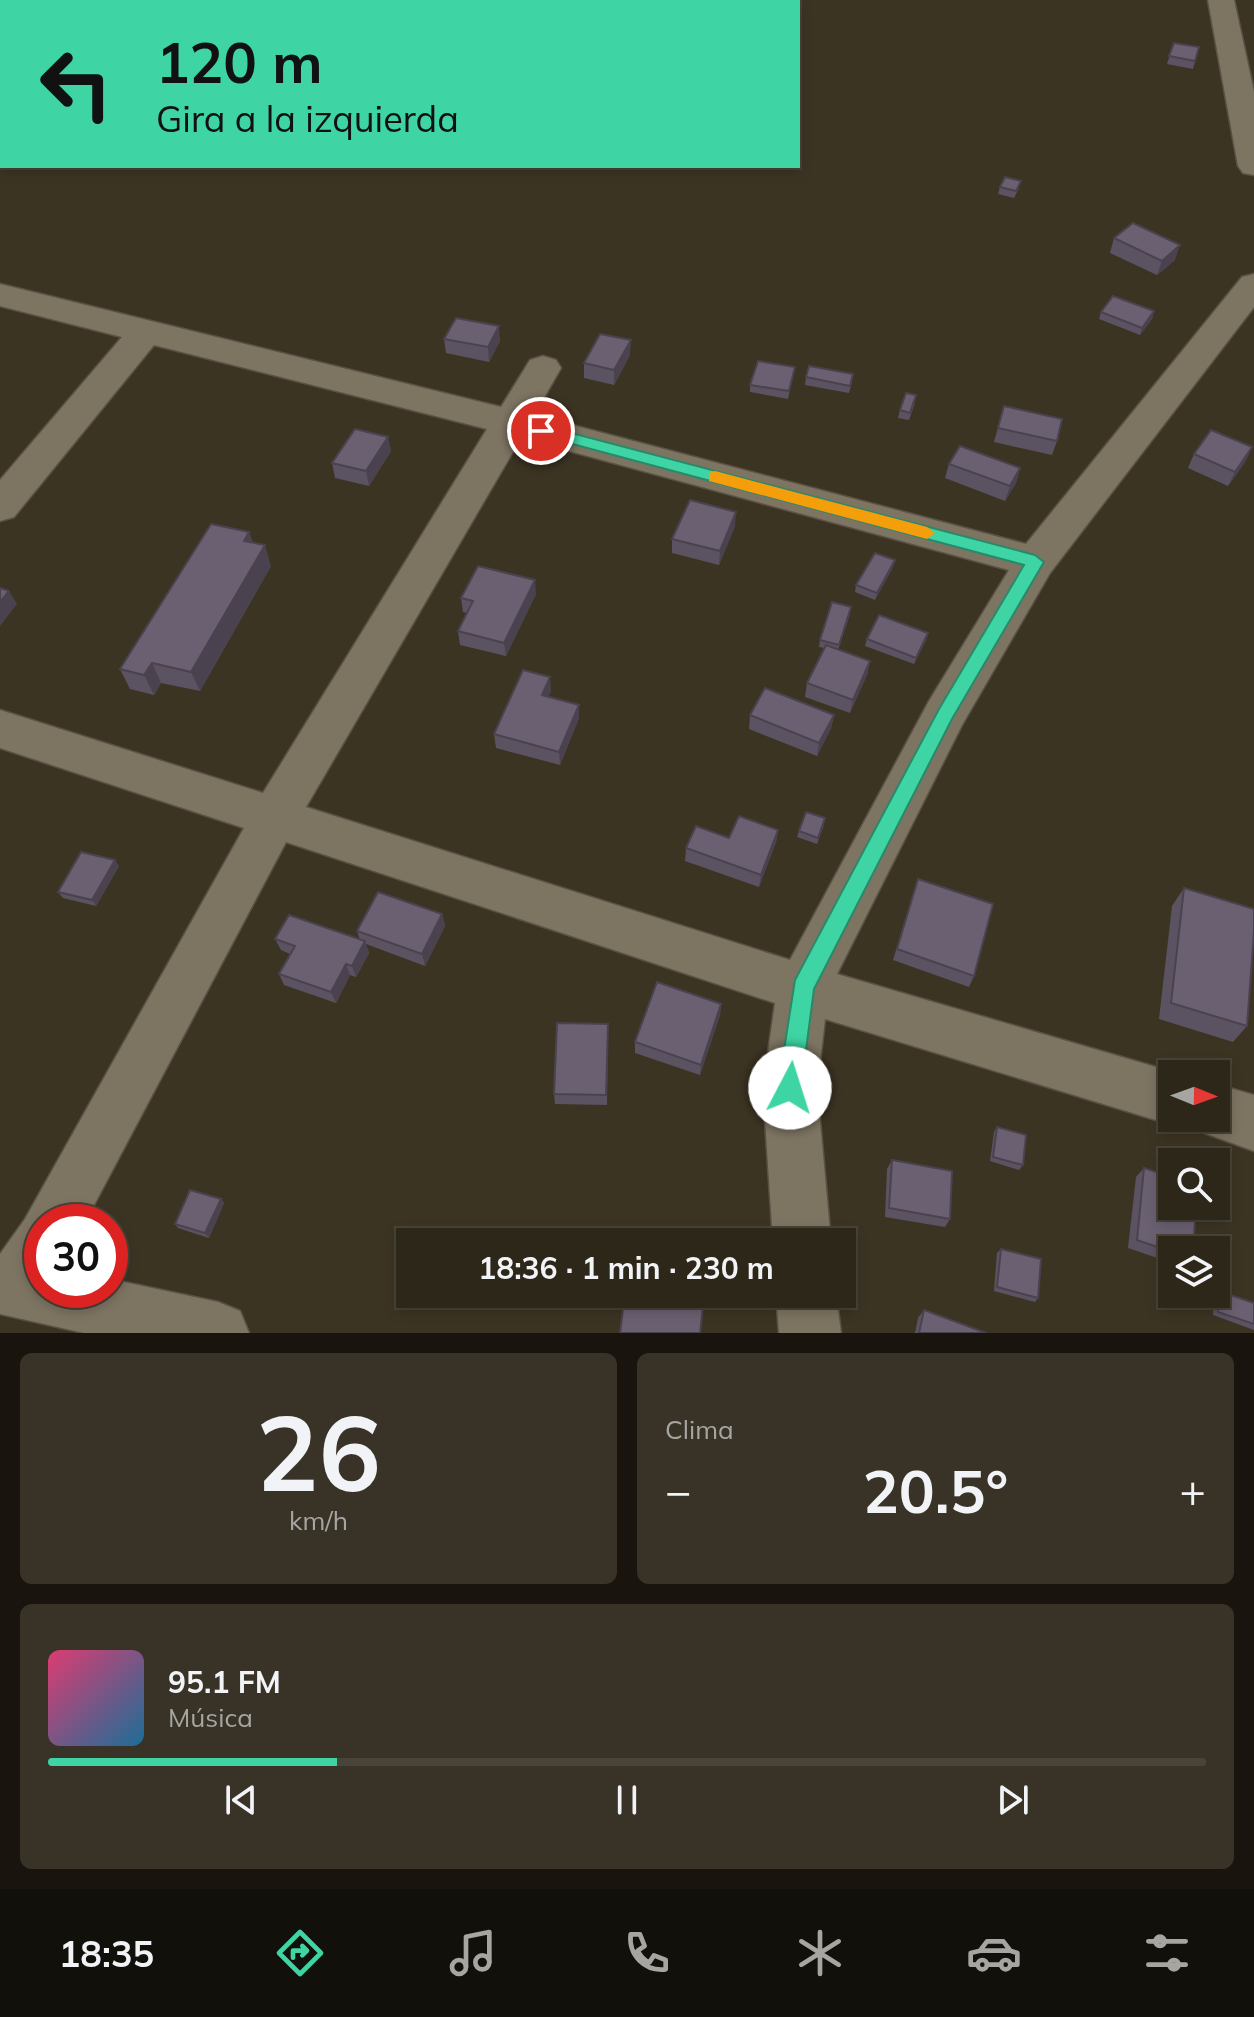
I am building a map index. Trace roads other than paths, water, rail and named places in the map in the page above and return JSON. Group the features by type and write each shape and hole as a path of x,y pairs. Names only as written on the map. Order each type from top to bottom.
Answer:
{"street":[{"path":"1221,0 1254,166"},
{"path":"801,1228 790,1088 803,988 945,714 1035,562 1254,284"},
{"path":"0,295 510,422 1035,562"},
{"path":"0,507 145,332"},
{"path":"63,1204 276,815 543,368"},
{"path":"0,729 276,815 803,988 1158,1094"},
{"path":"1230,1115 1254,1123"},
{"path":"19,1271 218,1333"},
{"path":"807,1308 810,1333"}]}
